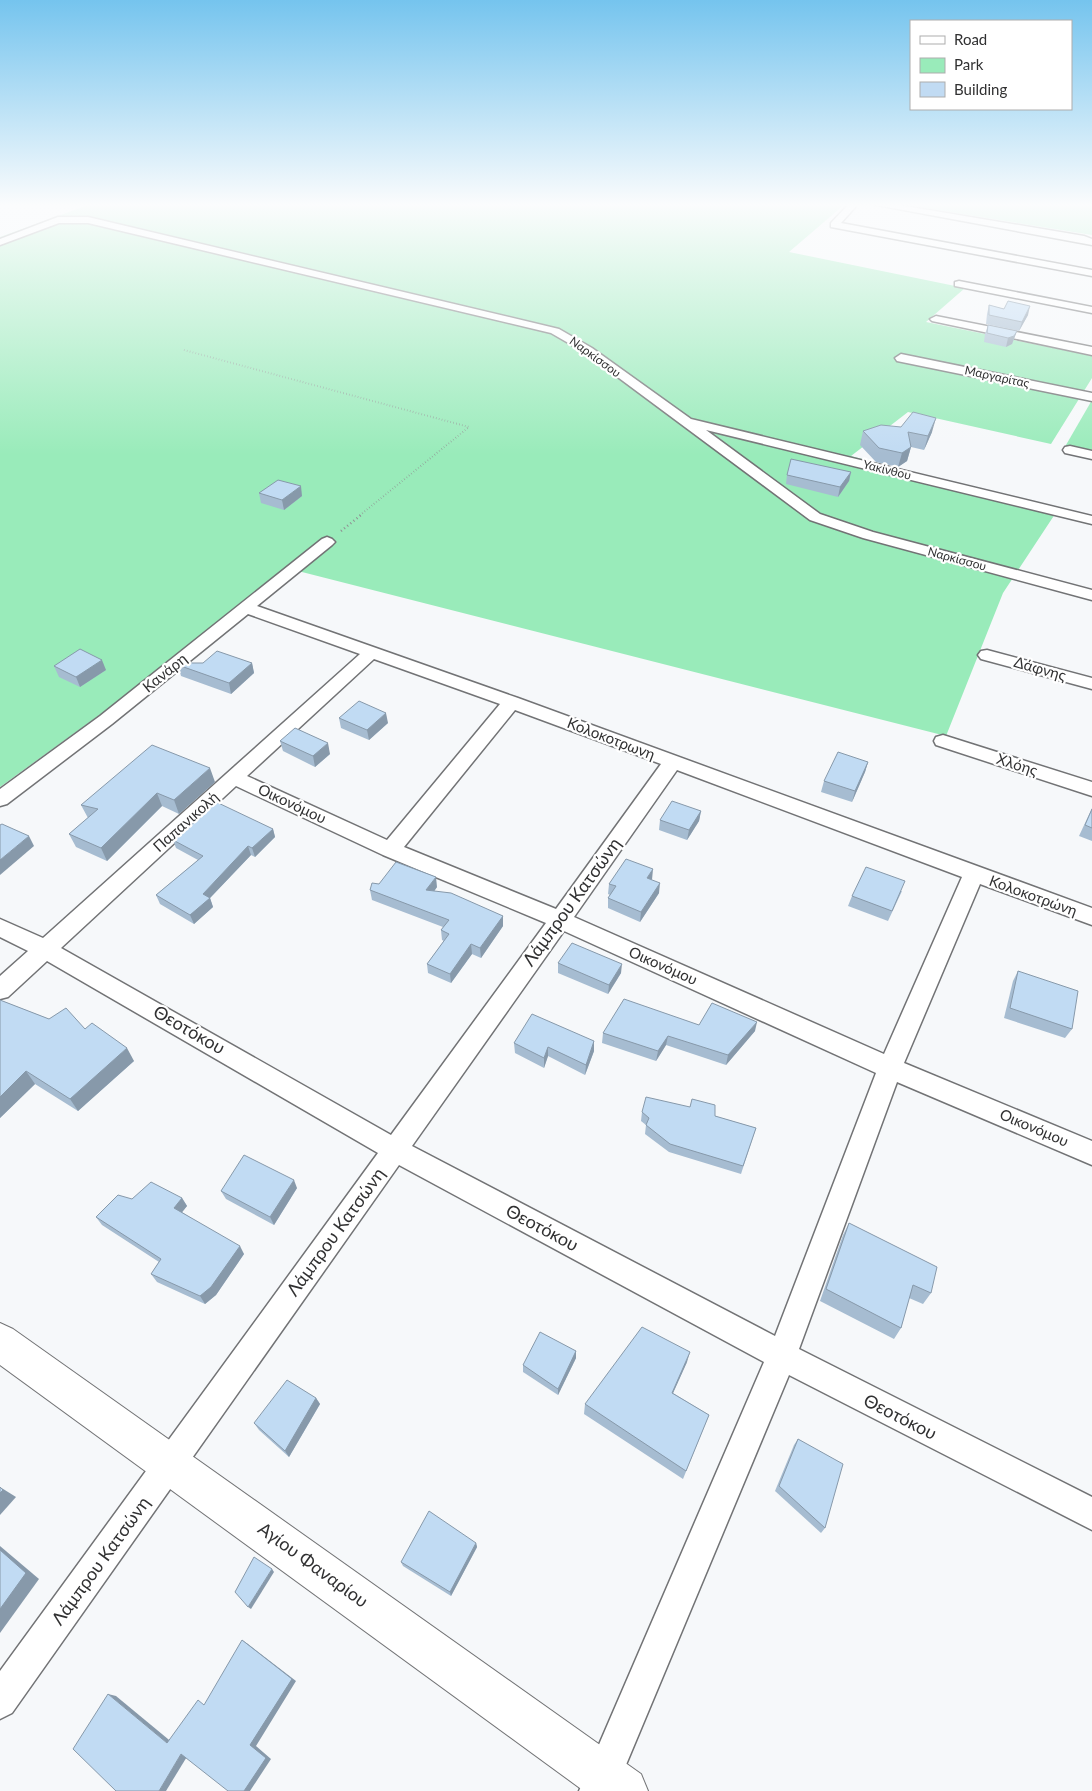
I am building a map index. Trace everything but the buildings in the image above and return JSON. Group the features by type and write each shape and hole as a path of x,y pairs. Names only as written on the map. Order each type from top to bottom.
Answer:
{"street":[{"name":"Ναρκίσσου","path":"373,288 544,328 574,341 815,517 859,532 1092,595"},
{"path":"977,288 1092,310"},
{"path":"936,319 1092,351"},
{"name":"Μαργαρίτας","path":"901,358 1092,397"},
{"name":"Υακίνθου","path":"682,421 1092,520"},
{"path":"1070,450 1092,455"},
{"name":"Κανάρη","path":"0,799 106,720 328,542"},
{"name":"Κολοκοτρωνη","path":"246,608 512,702 973,875"},
{"name":"Παπανικολή","path":"0,990 372,652"},
{"name":"Δάφνης","path":"987,654 1092,684"},
{"path":"390,850 512,702"},
{"name":"Χλόης","path":"943,741 1092,789"},
{"name":"Λάμπρου Κατσώνη","path":"0,1701 673,762"},
{"name":"Οικονόμου","path":"235,778 390,850 560,920 890,1068 1092,1153"},
{"path":"608,1786 782,1356 890,1068 973,875"},
{"name":"Κολοκοτρώνη","path":"973,875 1092,917"},
{"name":"Θεοτόκου","path":"0,927 45,949 395,1150 782,1356 1092,1514"},
{"name":"Αγίου Φαναρίου","path":"0,1342 171,1462 608,1786"}],"path":[{"path":"184,350 469,427 328,542"}],"green space":[{"path":"0,288 963,288 965,288 926,322 1092,356 1092,378 1051,444 908,412 851,456 1057,511 1003,593 946,736 298,571 0,787"},
{"path":"1092,400 1092,453 1066,447 1066,445"}]}
